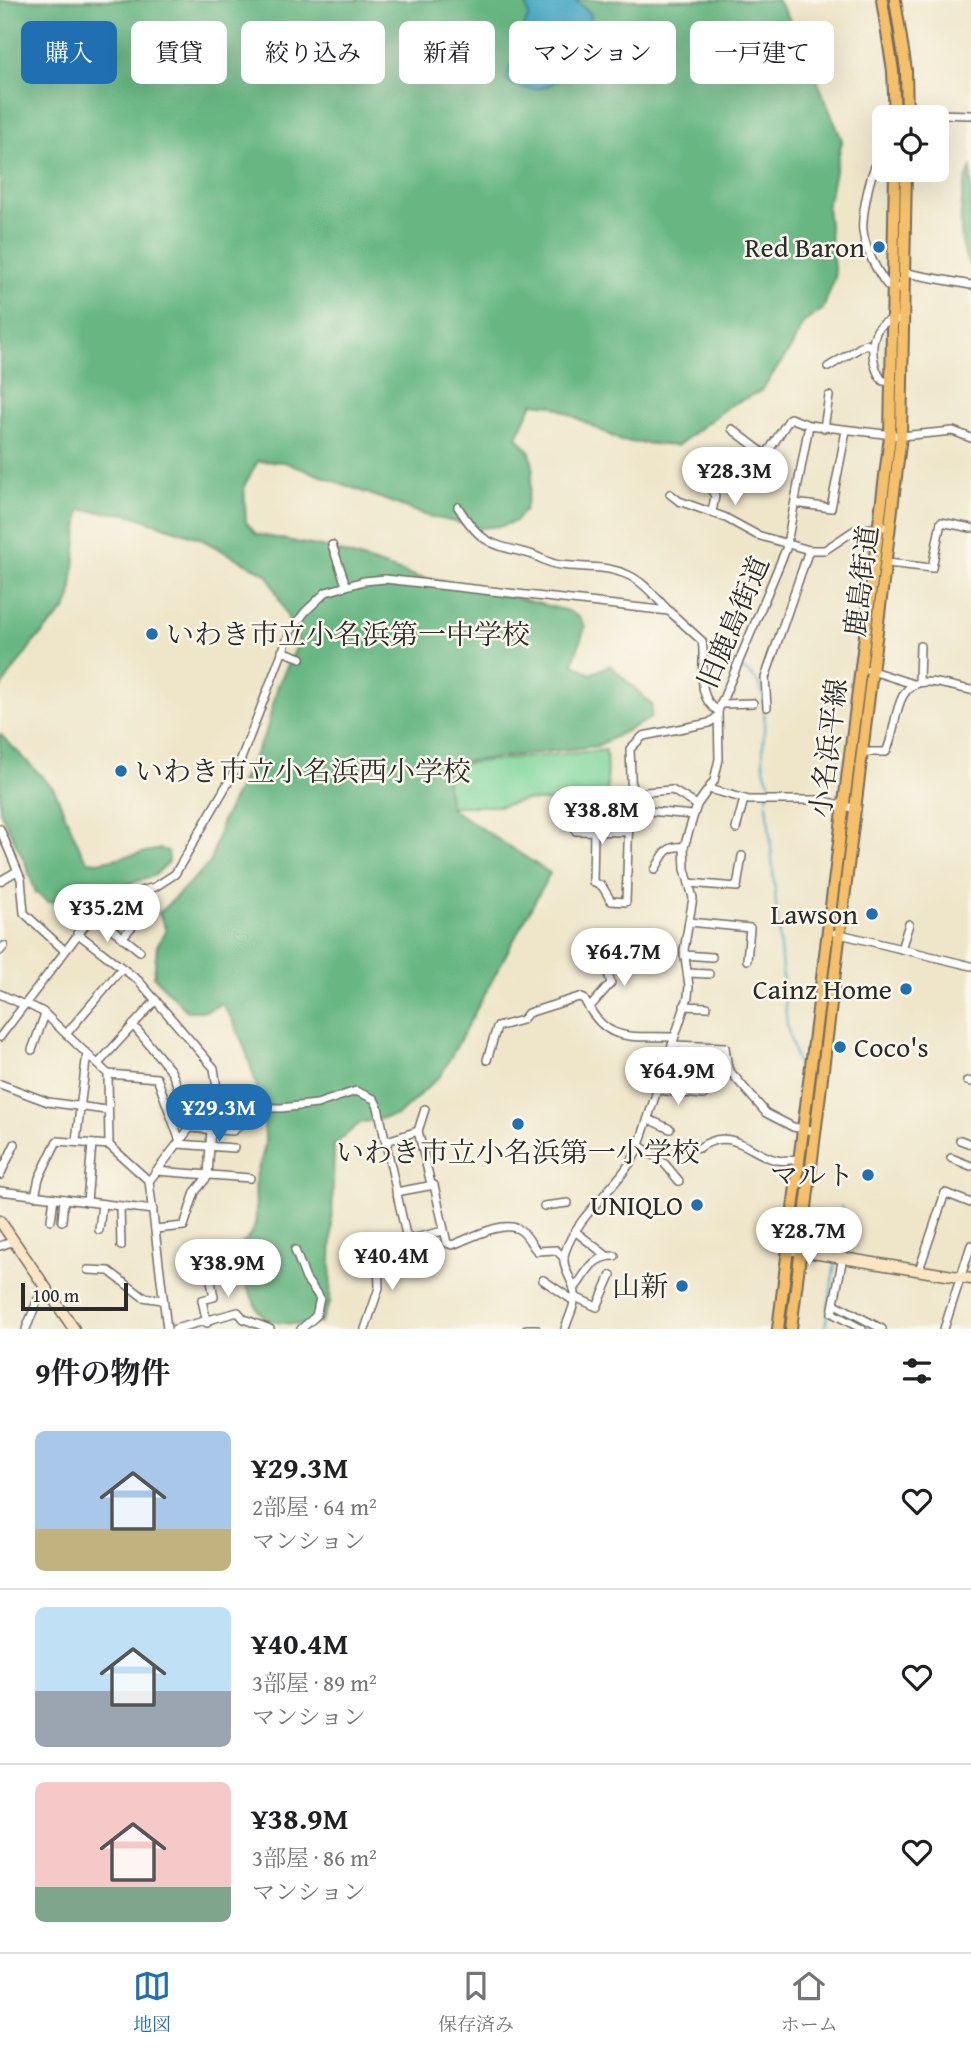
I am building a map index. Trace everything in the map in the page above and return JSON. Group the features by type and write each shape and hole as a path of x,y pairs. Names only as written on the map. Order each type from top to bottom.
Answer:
{"main road":[{"path":"882,0 893,71 894,105"},
{"path":"895,0 906,70 906,105"},
{"path":"896,182 900,287"},
{"name":"鹿島街道","path":"790,1329 802,1250 809,1130 841,934 887,563 885,527 896,436 900,287 906,273 906,182"},
{"name":"小名浜平線","path":"778,1329 799,1159 809,1130 828,932 861,669 885,527"}],"street":[{"path":"949,115 971,115"},
{"path":"872,175 863,218 863,233 880,276 888,286 900,287"},
{"path":"906,273 971,285"},
{"path":"899,381 883,381 879,376 871,346 881,323 900,320"},
{"path":"828,367 866,344 871,346"},
{"path":"824,428 829,396"},
{"path":"732,429 766,455 790,418 809,425 846,431 896,436 953,431 971,438"},
{"path":"670,494 679,501 712,512 757,535 788,542 809,425"},
{"path":"795,503 831,508 846,431"},
{"path":"709,486 715,500 712,512"},
{"path":"457,507 479,537 492,545 533,555 555,564 587,565 638,580 702,641 702,690 711,707 718,711"},
{"path":"887,563 932,568 941,522 971,528"},
{"name":"旧鹿島街道","path":"564,1258 576,1232 624,1174 639,1145 658,1090 689,986 684,955 693,898 684,847 697,805 715,781 719,759 718,711 788,542 809,550 825,550 855,530 885,527"},
{"path":"332,545 346,585"},
{"path":"768,707 765,678 809,550"},
{"path":"0,1037 93,914 118,897 155,887 175,874 239,764 290,632 305,611 326,592 346,585 385,579 669,611"},
{"path":"864,752 886,752 902,695 916,683 920,646"},
{"path":"282,651 301,659"},
{"path":"861,669 874,670 916,683 971,690"},
{"path":"697,805 672,790 632,797 630,749 643,736 709,723 718,711 752,703"},
{"path":"709,789 767,803 820,800 857,809"},
{"path":"736,829 744,799"},
{"path":"594,831 593,882 602,886 611,901 626,902 629,816 649,811 693,815"},
{"path":"0,829 21,879 24,913 64,950"},
{"path":"576,831 628,832"},
{"path":"655,870 665,852 673,846 684,847"},
{"path":"689,883 737,887 742,856"},
{"path":"0,881 17,871"},
{"path":"93,914 139,951"},
{"path":"122,938 136,922"},
{"path":"689,922 750,928 747,960"},
{"path":"901,949 909,924"},
{"path":"828,932 971,966"},
{"path":"77,933 122,968 156,1000 217,1072 217,1089 206,1107 149,1181"},
{"path":"589,1008 611,983 602,954"},
{"path":"684,955 712,957"},
{"path":"67,1034 122,968"},
{"path":"688,973 709,974"},
{"path":"0,994 45,1014 108,1074 158,1078 179,1142"},
{"path":"487,1060 497,1027 522,1020 529,1012 579,998 584,999 594,1018 619,1037 725,1046 728,1069 766,1113 809,1130"},
{"path":"98,1064 156,1000"},
{"path":"684,1006 707,1007"},
{"path":"33,1050 45,1014"},
{"path":"133,1025 173,1075 192,1125"},
{"path":"76,1141 87,1053"},
{"path":"108,1074 109,1145"},
{"path":"0,1083 48,1102 107,1110"},
{"path":"658,1090 703,1095"},
{"path":"206,1107 281,1108 317,1104 356,1091 374,1099 408,1237 443,1231"},
{"path":"425,1110 418,1131 447,1243 452,1245 508,1226 518,1228 528,1236 537,1251 556,1251 564,1258 574,1296"},
{"path":"648,1119 670,1129"},
{"path":"192,1125 233,1131 239,1126"},
{"path":"155,1229 184,1226 197,1189 208,1176 211,1129"},
{"path":"387,1145 390,1140 418,1131"},
{"path":"35,1196 54,1144 61,1140 109,1145 149,1181 167,1329"},
{"path":"960,1140 971,1144"},
{"path":"699,1148 708,1142 732,1141 744,1143 778,1161 799,1159"},
{"path":"179,1142 234,1149"},
{"path":"87,1202 92,1143"},
{"path":"0,1175 15,1144"},
{"path":"639,1145 665,1164 679,1181"},
{"path":"951,1158 971,1166"},
{"path":"156,1171 250,1178"},
{"path":"396,1192 430,1184"},
{"path":"0,1191 153,1210"},
{"path":"919,1270 945,1193 971,1203"},
{"path":"51,1220 54,1198"},
{"path":"62,1221 64,1199"},
{"path":"544,1206 568,1203"},
{"path":"99,1230 103,1204"},
{"path":"120,1206 121,1246"},
{"path":"0,1221 74,1329"},
{"path":"565,1329 574,1296 594,1262 611,1256 576,1232"},
{"path":"0,1246 14,1241"},
{"path":"944,1329 966,1278 971,1245"},
{"path":"788,1249 966,1278"},
{"path":"295,1250 306,1279 320,1298 316,1316 301,1329"},
{"path":"365,1329 380,1282 378,1253"},
{"path":"834,1307 839,1256"},
{"path":"88,1270 108,1272 143,1297 162,1300"},
{"path":"543,1280 597,1307 611,1275"},
{"path":"207,1323 202,1300 214,1297 210,1276"},
{"path":"26,1329 38,1299 48,1292"},
{"path":"834,1307 862,1329"},
{"path":"834,1307 882,1329"},
{"path":"175,1329 207,1323 238,1312 244,1319 270,1329"},
{"path":"527,1329 536,1329"}],"green space":[{"path":"0,0 777,0 791,21 690,21 690,84 819,84 842,140 827,207 835,277 823,309 803,323 791,348 761,391 729,406 677,446 621,441 552,405 533,403 517,437 530,452 533,467 530,490 525,509 516,521 502,526 481,528 428,516 284,462 258,461 244,486 246,522 256,534 331,549 418,577 473,587 568,611 580,618 585,627 573,663 591,674 610,665 652,705 651,718 597,746 443,764 450,808 550,873 441,1075 398,1115 360,1123 334,1145 330,1303 320,1323 295,1324 267,1318 260,1312 243,1280 231,1266 235,1249 245,1241 255,1226 256,1178 265,1141 252,1070 238,1032 222,1004 206,1011 187,1011 154,977 157,946 166,930 159,913 210,863 222,821 266,732 278,685 299,642 268,575 199,538 128,514 80,510 71,597 66,609 33,643 0,689"},
{"path":"971,168 971,267 963,246 961,218 964,190"},
{"path":"0,734 54,789 88,861 99,862 160,849 168,851 169,862 155,875 81,900 48,902 36,893 25,862 0,811"},
{"path":"606,750 608,805 525,800 500,806 447,806 447,765"}],"water":[{"path":"525,0 575,0 591,14 590,21 527,21 529,16"},
{"path":"512,84 551,84 539,88"}],"waterway":[{"path":"741,669 754,678 762,690 763,755 770,783 767,798"},
{"path":"767,803 787,1026 798,1067"},
{"path":"0,1195 51,1201"},
{"path":"67,1204 100,1208"},
{"path":"837,1254 843,1226 841,1206"},
{"path":"105,1208 117,1210"},
{"path":"123,1210 149,1213"},
{"path":"825,1329 835,1262"},
{"path":"836,1311 871,1329"}],"place":[{"name":"Red Baron","path":"879,247"},
{"name":"いわき市立小名浜第一中学校","path":"152,634"},
{"name":"いわき市立小名浜西小学校","path":"121,771"},
{"name":"Lawson","path":"872,914"},
{"name":"Cainz Home","path":"906,989"},
{"name":"Coco's","path":"840,1047"},
{"name":"いわき市立小名浜第一小学校","path":"518,1124"},
{"name":"マルト","path":"868,1175"},
{"name":"UNIQLO","path":"697,1205"},
{"name":"山新","path":"682,1286"}]}
